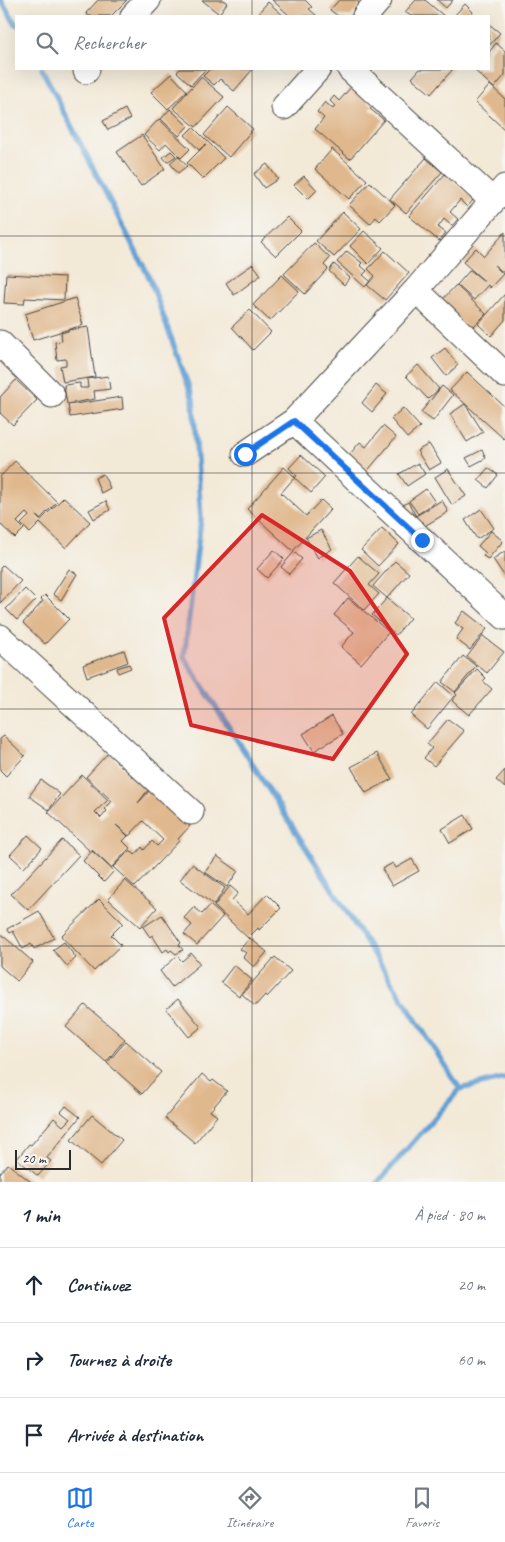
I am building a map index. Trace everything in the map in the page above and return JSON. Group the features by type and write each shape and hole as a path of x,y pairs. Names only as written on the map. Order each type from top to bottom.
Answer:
{"street":[{"path":"134,15 148,0"},
{"path":"366,15 379,0"},
{"path":"284,107 317,70"},
{"path":"245,454 294,421 416,290 499,194 351,70"},
{"path":"416,290 505,375"},
{"path":"0,342 52,395"},
{"path":"294,421 505,617"},
{"path":"0,636 191,812"}],"highlighted area":[{"path":"262,515 350,571 407,654 333,759 191,725 164,618"}],"building":[{"path":"98,0 127,0 112,15 88,15 86,13"},
{"path":"202,0 223,0 227,3 219,14"},
{"path":"272,0 305,0 312,7 309,9 316,15 289,15"},
{"path":"339,0 356,0 361,4 352,15 337,15 330,10"},
{"path":"416,0 425,0 443,15 410,15 405,12"},
{"path":"437,0 453,0 446,8"},
{"path":"268,2 283,15 263,15 259,12"},
{"path":"465,4 473,12 471,15 455,15"},
{"path":"490,25 500,33 490,45"},
{"path":"496,43 505,51 505,75 494,88 474,70 490,70 490,51"},
{"path":"179,70 205,70 191,85 177,72"},
{"path":"209,70 252,70 234,91 220,79 214,85 203,76"},
{"path":"419,70 452,70 431,94 412,78"},
{"path":"171,74 187,91 168,109 151,92"},
{"path":"201,77 224,97 196,127 173,108"},
{"path":"490,85 505,99 505,130 475,102"},
{"path":"351,87 373,106 370,109 384,120 350,159 315,129 324,118 317,112 325,102 333,109 335,106 330,101 334,96 339,101"},
{"path":"228,107 253,129 229,157 204,135"},
{"path":"125,109 130,119 108,130 103,121"},
{"path":"170,109 188,126 179,136 161,119"},
{"path":"159,119 190,149 181,158 166,143 160,150 144,135"},
{"path":"193,127 224,158 203,179 187,163 206,144 199,150 185,135"},
{"path":"142,135 165,169 141,186 117,152"},
{"path":"332,149 367,180 349,199 315,169"},
{"path":"171,151 176,156 167,162 163,157"},
{"path":"178,156 187,166 178,173 170,163"},
{"path":"426,158 442,172 406,213 390,199"},
{"path":"267,164 278,179 264,188 254,174"},
{"path":"445,174 474,199 467,207 460,200 450,212 458,219 452,226 444,219 438,227 446,233 439,241 409,216"},
{"path":"304,176 317,190 308,199 294,185"},
{"path":"370,182 395,205 380,221 376,217 370,224 349,205"},
{"path":"343,212 361,229 334,257 316,241"},
{"path":"287,217 301,231 276,256 261,242"},
{"path":"364,231 383,248 368,264 350,246"},
{"path":"505,232 505,272 494,265 503,274 490,288 488,285 474,300 457,285 470,270 484,281 463,262 476,248 484,256"},
{"path":"314,243 330,258 324,265 328,269 305,294 284,274"},
{"path":"347,251 362,263 360,265 367,271 363,275 370,281 365,287 337,262"},
{"path":"385,251 409,273 385,300 367,285 375,276 368,269"},
{"path":"253,264 261,275 234,295 226,283"},
{"path":"334,264 350,278 344,285 329,271"},
{"path":"6,274 65,277 64,300 25,298 24,304 4,303"},
{"path":"282,275 299,291 270,321 253,305"},
{"path":"456,285 486,314 470,330 440,302"},
{"path":"505,294 505,320 491,336 478,324"},
{"path":"75,298 83,325 33,340 25,314"},
{"path":"250,310 271,332 253,350 232,327"},
{"path":"88,327 95,377 63,382 60,366 66,365 66,359 57,360 55,342 62,341 61,333"},
{"path":"445,348 458,365 446,376 432,358"},
{"path":"418,365 439,389 428,399 406,376"},
{"path":"467,372 505,407 504,439 450,390"},
{"path":"108,376 110,389 94,391 95,399 67,404 64,385 80,383 80,388 88,388 87,379"},
{"path":"16,380 37,400 13,425 0,413 0,397"},
{"path":"376,385 387,394 372,412 362,403"},
{"path":"442,386 453,395 433,421 421,412"},
{"path":"122,397 123,409 70,417 68,405"},
{"path":"465,404 483,432 467,442 450,414"},
{"path":"403,408 420,427 407,438 391,419"},
{"path":"383,426 396,437 364,475 345,460 360,442 366,447"},
{"path":"429,444 441,463 429,470 417,451"},
{"path":"482,450 486,458 471,466 466,458"},
{"path":"301,455 325,477 311,493 295,478 297,476 289,468"},
{"path":"15,461 57,502 40,519 35,515 40,520 64,497 90,522 66,548 40,523 30,533 21,524 29,516 26,513 17,522 24,529 15,538 0,524 0,477"},
{"path":"418,463 425,474 407,486 399,474"},
{"path":"284,467 295,477 281,493 306,516 321,500 331,509 293,551 247,509"},
{"path":"488,468 498,475 488,488 478,480"},
{"path":"448,469 466,496 452,505 435,477"},
{"path":"103,474 110,488 101,493 95,478"},
{"path":"426,489 435,502 418,514 409,501"},
{"path":"442,500 448,512 423,527 419,520 411,526 399,508 408,502 416,516"},
{"path":"106,501 110,510 94,519 89,510"},
{"path":"481,509 494,528 477,539 465,520"},
{"path":"382,528 399,544 378,566 361,550"},
{"path":"321,530 332,549 318,558 306,538"},
{"path":"491,531 503,541 488,559 483,556 486,553 478,546"},
{"path":"274,550 284,559 267,578 257,569"},
{"path":"505,551 505,577 493,559"},
{"path":"294,552 302,559 289,574 281,567"},
{"path":"358,556 379,574 369,585 379,594 364,610 334,583"},
{"path":"395,561 409,573 387,598 373,586"},
{"path":"3,565 21,581 0,603 0,568"},
{"path":"69,569 77,574 61,600 53,594"},
{"path":"25,589 36,600 17,620 6,609"},
{"path":"45,595 69,619 45,644 23,623 43,601 41,599"},
{"path":"348,598 389,632 361,664 341,647 354,632 334,615"},
{"path":"387,598 410,618 396,635 372,615"},
{"path":"464,611 487,629 470,650 456,639 463,629 455,623"},
{"path":"483,636 504,652 487,673 467,657"},
{"path":"124,650 128,662 87,677 83,665"},
{"path":"463,656 476,666 455,692 442,682"},
{"path":"129,664 131,668 118,673 117,668"},
{"path":"477,669 486,678 483,681 492,689 469,715 452,701 457,695 455,693"},
{"path":"438,682 454,696 427,729 411,715"},
{"path":"332,716 343,734 314,751 303,734"},
{"path":"448,719 464,731 434,766 424,758 432,748 427,744"},
{"path":"4,736 25,756 6,776 0,770 0,739"},
{"path":"108,753 148,790 138,803 150,790 190,826 178,839 179,841 135,887 113,867 130,850 135,855 142,847 144,850 152,841 157,846 163,840 143,821 129,836 116,825 128,836 123,841 130,848 111,868 48,812 82,775 108,800 95,812 101,818 107,811 105,809 112,801 86,777"},
{"path":"377,753 392,779 366,793 351,767"},
{"path":"505,770 505,788 496,780"},
{"path":"41,780 60,794 49,810 29,796"},
{"path":"465,815 473,829 450,843 442,829"},
{"path":"28,835 42,848 24,868 10,855"},
{"path":"62,840 79,855 28,910 11,894"},
{"path":"92,851 114,871 104,882 83,861"},
{"path":"217,856 238,871 227,887 205,872"},
{"path":"412,859 419,871 392,886 382,869 393,863 396,868"},
{"path":"192,864 225,888 214,905 180,880"},
{"path":"125,880 157,908 140,927 108,899"},
{"path":"230,886 238,893 232,900 248,914 267,894 281,908 248,938 214,906"},
{"path":"99,899 123,923 111,935 121,945 94,971 61,936"},
{"path":"210,905 223,916 197,945 184,934 192,925 184,918 194,907 202,914"},
{"path":"39,911 54,938 34,949 31,944 23,949 13,931 10,933 7,929"},
{"path":"162,915 181,943 179,945 183,950 176,954 171,950 169,952 167,949 163,952 152,935 150,937 143,927"},
{"path":"0,933 33,962 17,981 0,966"},
{"path":"250,938 267,952 254,967 243,957 246,953 240,949"},
{"path":"64,942 76,958 67,966 53,950"},
{"path":"191,953 200,964 172,987 160,971 177,956 182,961"},
{"path":"275,957 291,971 267,997 265,995 255,1006 242,994"},
{"path":"234,965 252,980 239,996 221,982"},
{"path":"178,999 201,1027 189,1037 166,1009"},
{"path":"85,1005 125,1039 106,1062 66,1027"},
{"path":"126,1041 161,1072 142,1094 107,1063"},
{"path":"202,1074 211,1082 213,1080 227,1091 210,1111 217,1116 195,1143 165,1118"},
{"path":"66,1106 80,1117 47,1158 51,1161 38,1176 17,1159 54,1118 63,1126 70,1119 61,1112"},
{"path":"92,1115 122,1140 101,1165 71,1140"},
{"path":"8,1164 31,1182 0,1182 0,1173"}],"waterway":[{"path":"1,0 15,23"},
{"path":"43,70 150,279 193,399 201,519 184,657 460,1089 378,1182"},
{"path":"460,1089 505,1078"}],"route":[{"path":"245,454 294,421 422,540"}]}
